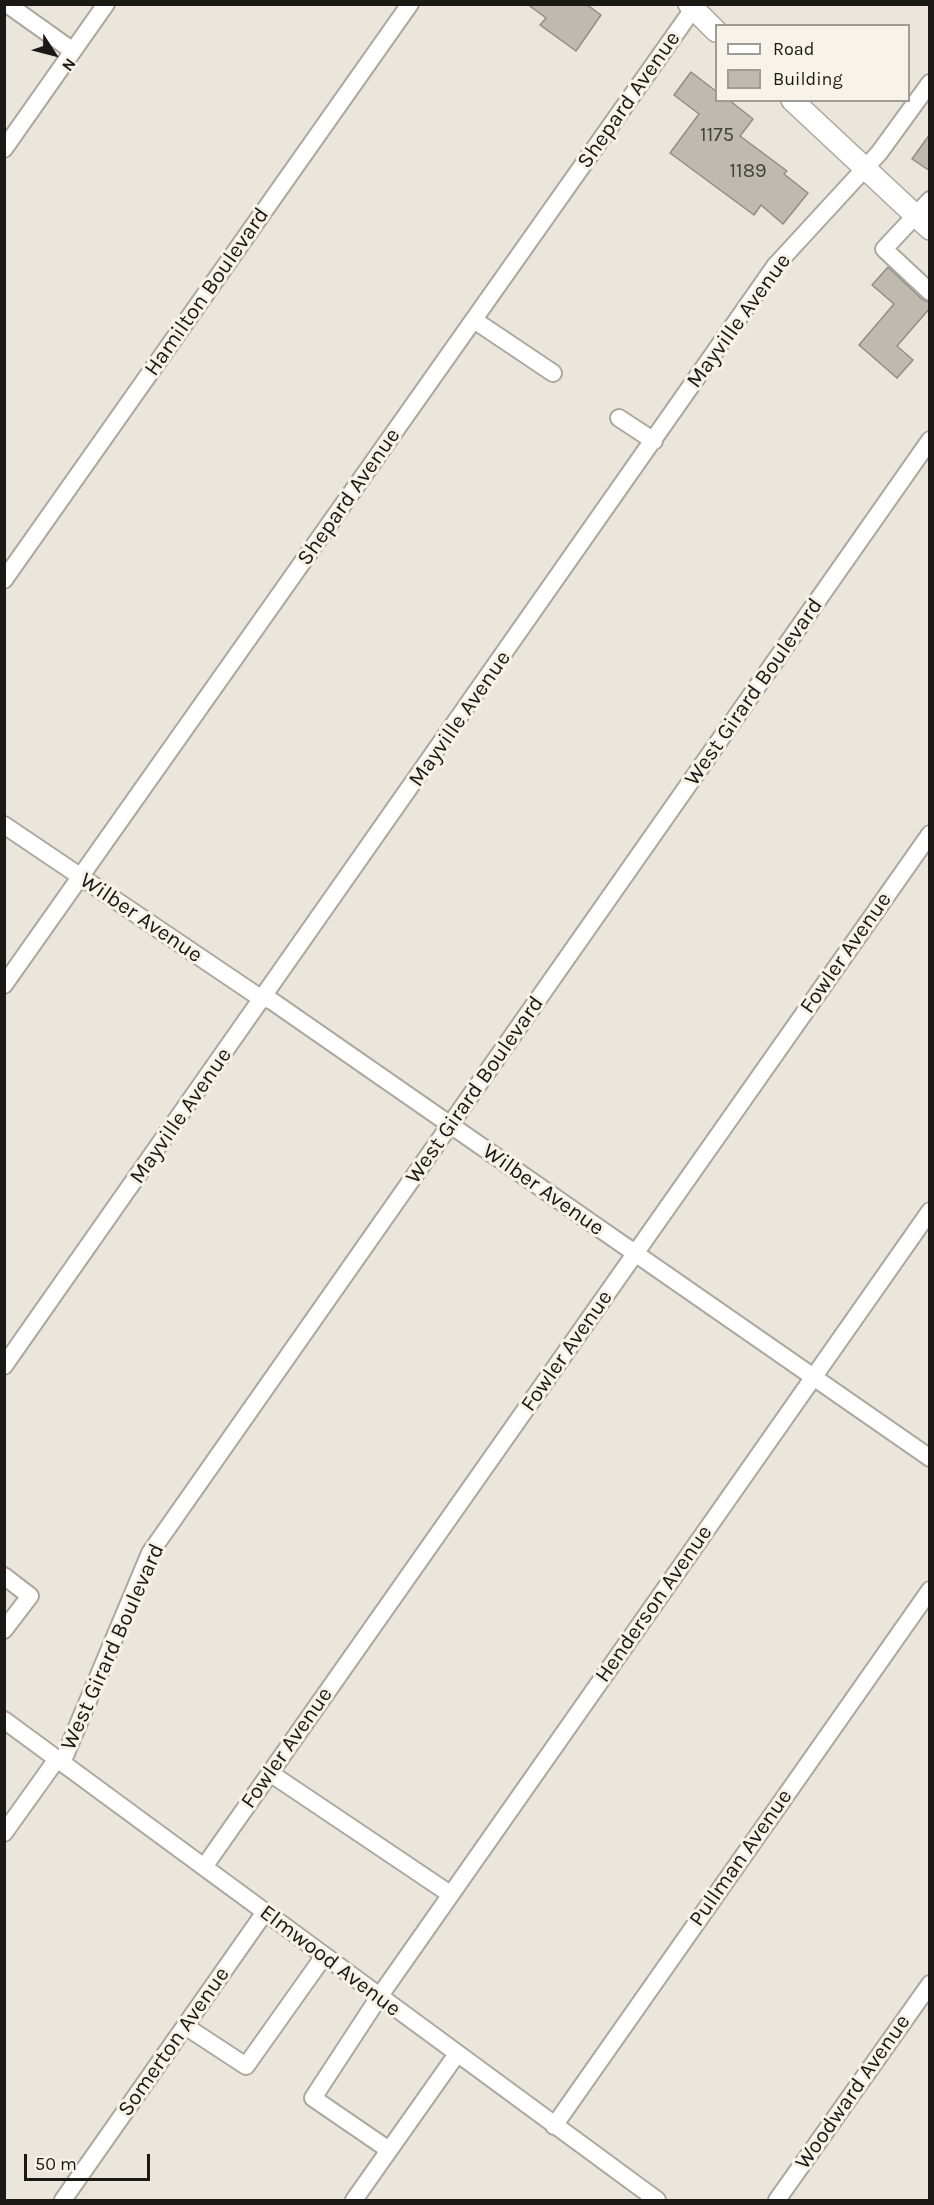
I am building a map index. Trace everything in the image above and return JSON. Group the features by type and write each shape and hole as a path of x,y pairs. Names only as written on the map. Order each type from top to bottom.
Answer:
{"main road":[{"path":"691,7 715,28"},
{"path":"794,102 922,223"}],"street":[{"path":"7,4 73,51"},
{"path":"4,149 106,4"},
{"name":"Hamilton Boulevard","path":"4,580 410,4"},
{"name":"Shepard Avenue","path":"4,985 474,320 691,7"},
{"name":"Mayville Avenue","path":"4,1366 265,997 775,266 924,102 930,82"},
{"path":"930,200 922,223 884,249 930,292"},
{"path":"474,320 553,373"},
{"path":"619,418 654,441"},
{"name":"West Girard Boulevard","path":"4,1833 59,1761 150,1553 930,440"},
{"name":"Wilber Avenue","path":"4,825 256,994 265,997 930,1458"},
{"name":"Fowler Avenue","path":"204,1867 930,834"},
{"name":"Henderson Avenue","path":"389,2150 313,2098 450,1894 930,1211"},
{"path":"4,1576 30,1596 4,1630"},
{"name":"Pullman Avenue","path":"555,2126 930,1590"},
{"name":"Elmwood Avenue","path":"4,1720 555,2126 646,2197"},
{"path":"270,1773 450,1894"},
{"name":"Somerton Avenue","path":"63,2200 265,1912"},
{"path":"185,2026 246,2066 324,1956"},
{"name":"Woodward Avenue","path":"777,2200 930,1984"},
{"path":"354,2200 457,2054"}],"building":[{"path":"527,4 586,4 601,15 576,51 540,25 546,18"},
{"path":"691,72 715,90 715,102 732,102 753,119 740,136 787,171 784,174 808,193 783,224 761,205 754,215 670,153 699,114 674,95"},
{"path":"930,134 930,171 912,159"},
{"path":"888,267 923,300 930,302 930,308 897,346 913,360 897,378 859,345 894,304 872,285"}]}
